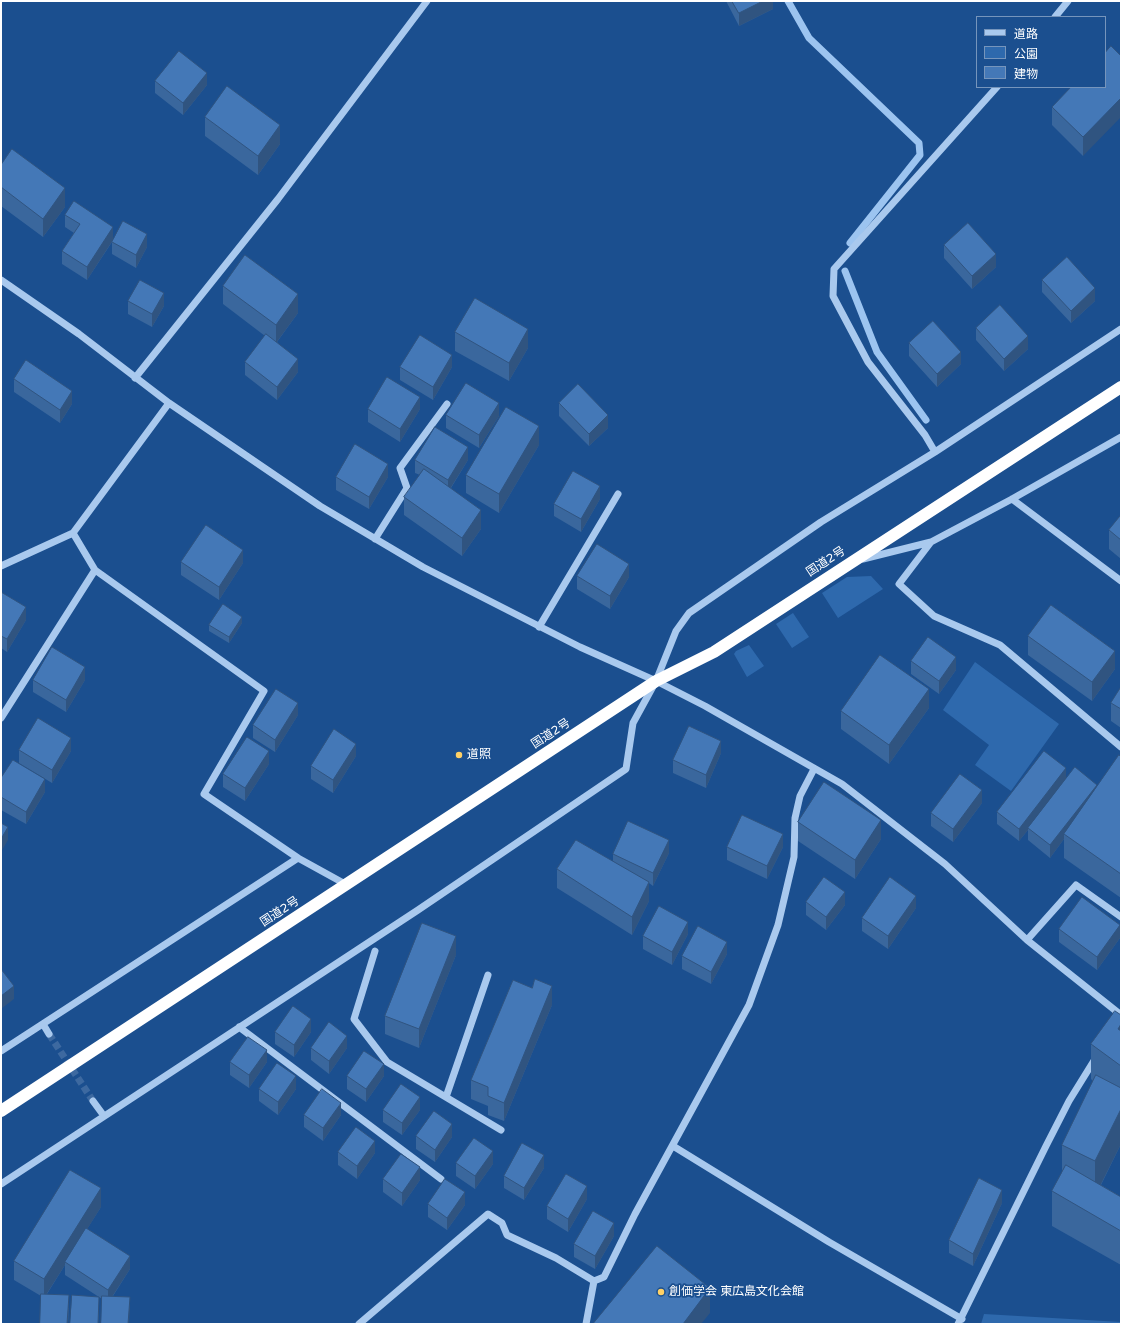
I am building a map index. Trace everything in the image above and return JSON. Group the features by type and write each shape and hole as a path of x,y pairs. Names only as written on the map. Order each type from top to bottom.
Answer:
{"highway":[{"name":"国道2号","path":"1,1112 656,681 714,652 1121,387"}],"street":[{"path":"135,378 278,199 427,1"},
{"path":"1056,16 1068,1"},
{"path":"935,452 925,435 868,362 833,296 834,269 996,88"},
{"path":"1,280 79,334 169,403 320,506 375,539 423,567 539,627 656,681 705,706 842,784 945,864 1027,940 1121,1015"},
{"path":"1,1184 418,910 626,769 633,723 656,681 676,631 689,613 821,522 935,452 1121,329"},
{"path":"1,566 72,532 169,403"},
{"path":"375,539 407,488 400,468 447,404"},
{"path":"851,562 931,542 1012,499 1121,437"},
{"path":"539,627 618,494"},
{"path":"1012,499 1121,581"},
{"path":"72,532 95,570 264,691 204,794 298,858 347,885"},
{"path":"931,542 899,584 934,616 1000,645 1121,747"},
{"path":"1,718 95,570"},
{"path":"594,1281 604,1277 635,1214 720,1060 751,998 778,925 794,857 795,818 800,796 814,769"},
{"path":"1,1050 298,858"},
{"path":"1027,940 1076,885 1121,917"},
{"path":"374,951 354,1019 387,1062 501,1130"},
{"path":"446,1097 488,975"},
{"path":"43,1024 49,1034"},
{"path":"239,1027 441,1179"},
{"path":"673,1146 960,1321 1069,1101 1098,1054"},
{"path":"93,1101 104,1116"},
{"path":"360,1324 488,1214 502,1223 507,1235 556,1258 594,1281"},
{"path":"586,1324 594,1281"}],"green space":[{"path":"871,576 883,589 838,618 822,593 847,577"},
{"path":"793,613 809,637 792,648 776,624"},
{"path":"749,645 764,666 747,677 734,654 736,651"},
{"path":"975,662 1059,724 1011,791 975,765 989,745 943,710"},
{"path":"984,1314 1121,1322 1121,1324 981,1324"}],"building":[{"path":"732,1 763,1 739,13"},
{"path":"1111,46 1121,56 1121,98 1083,137 1052,107 1070,88 1106,88 1106,52"},
{"path":"179,51 207,73 183,103 155,81"},
{"path":"227,86 280,125 258,156 205,117"},
{"path":"12,149 65,188 43,219 1,187 1,165"},
{"path":"74,201 113,227 87,267 62,251 80,224 65,215"},
{"path":"123,221 147,234 136,255 112,242"},
{"path":"968,223 996,254 972,276 944,245"},
{"path":"245,255 298,294 276,325 223,286"},
{"path":"1067,257 1095,288 1071,311 1042,280"},
{"path":"140,280 164,293 152,314 128,301"},
{"path":"475,298 528,329 509,363 455,332"},
{"path":"1000,305 1028,336 1004,359 976,328"},
{"path":"933,321 961,352 937,374 909,343"},
{"path":"266,334 298,359 277,387 245,362"},
{"path":"420,335 452,355 433,387 400,367"},
{"path":"26,360 72,391 60,410 14,379"},
{"path":"387,377 420,397 400,429 368,409"},
{"path":"466,383 499,403 479,435 446,415"},
{"path":"578,384 608,415 589,434 559,403"},
{"path":"506,407 539,426 499,494 466,475"},
{"path":"435,427 468,447 448,480 415,460"},
{"path":"355,444 388,464 369,497 336,477"},
{"path":"424,469 481,510 462,538 404,497"},
{"path":"573,471 600,486 581,519 554,504"},
{"path":"1121,515 1121,540 1109,530"},
{"path":"206,525 243,550 219,587 181,562"},
{"path":"597,544 629,564 610,596 577,576"},
{"path":"1,592 26,607 7,639 1,636"},
{"path":"223,604 242,617 229,637 209,625"},
{"path":"1051,605 1115,651 1092,682 1028,636"},
{"path":"928,637 956,657 939,681 911,661"},
{"path":"52,647 85,667 66,700 33,680"},
{"path":"880,655 929,689 889,745 841,711"},
{"path":"1121,687 1121,709 1111,703"},
{"path":"276,689 298,703 275,740 253,725"},
{"path":"38,718 71,738 52,770 19,750"},
{"path":"689,726 721,741 706,775 673,760"},
{"path":"334,729 356,744 333,780 311,766"},
{"path":"247,737 269,751 245,788 223,774"},
{"path":"1044,751 1066,768 1019,829 997,812"},
{"path":"1119,755 1121,757 1121,874 1064,834"},
{"path":"13,760 45,779 26,812 1,797 1,778"},
{"path":"1075,767 1097,785 1050,845 1028,828"},
{"path":"960,774 982,790 953,829 931,813"},
{"path":"824,782 881,820 855,860 798,822"},
{"path":"742,815 783,834 767,866 727,847"},
{"path":"628,821 669,840 653,873 613,854"},
{"path":"1,823 8,827 1,839"},
{"path":"576,840 649,882 632,917 557,869"},
{"path":"824,877 845,892 826,917 806,902"},
{"path":"890,877 916,896 888,936 862,918"},
{"path":"1082,897 1120,925 1097,957 1059,929"},
{"path":"659,906 688,922 672,952 643,936"},
{"path":"422,923 456,936 419,1029 385,1016"},
{"path":"698,926 727,942 711,972 682,956"},
{"path":"1,969 14,986 1,996"},
{"path":"535,979 552,986 504,1103 488,1096 488,1087 471,1080 513,980 532,988"},
{"path":"293,1006 311,1019 294,1045 275,1032"},
{"path":"1115,1011 1121,1015 1121,1024 1118,1029 1121,1031 1121,1066 1091,1044"},
{"path":"329,1022 347,1036 329,1061 311,1048"},
{"path":"248,1037 267,1050 249,1075 230,1062"},
{"path":"364,1051 384,1064 366,1089 347,1076"},
{"path":"277,1063 296,1076 278,1102 259,1089"},
{"path":"1096,1075 1121,1088 1121,1109 1095,1161 1062,1145"},
{"path":"401,1084 420,1097 402,1123 383,1110"},
{"path":"322,1089 341,1103 323,1128 304,1115"},
{"path":"434,1111 452,1124 435,1150 416,1136"},
{"path":"356,1127 375,1141 357,1166 338,1152"},
{"path":"474,1138 493,1151 475,1176 456,1163"},
{"path":"522,1143 544,1155 524,1188 504,1176"},
{"path":"401,1154 420,1167 402,1193 383,1179"},
{"path":"1066,1165 1121,1197 1121,1231 1052,1191"},
{"path":"70,1170 101,1188 44,1279 14,1261"},
{"path":"566,1174 587,1186 568,1219 547,1206"},
{"path":"979,1178 1002,1190 973,1254 949,1240"},
{"path":"445,1179 465,1192 447,1218 428,1204"},
{"path":"593,1211 614,1223 595,1256 574,1244"},
{"path":"86,1228 130,1256 108,1290 65,1262"},
{"path":"657,1246 710,1288 683,1324 593,1324"},
{"path":"41,1294 69,1295 67,1324 40,1324"},
{"path":"72,1295 99,1297 98,1324 70,1324"},
{"path":"102,1296 130,1297 128,1324 101,1324"}],"waterway":[{"path":"788,1 809,38 919,143 920,155 850,243"},
{"path":"845,271 877,352 926,420"}],"tunnel":[{"path":"49,1034 93,1101"}],"place":[{"name":"道照","path":"459,755"},
{"name":"創価学会 東広島文化会館","path":"661,1292"}]}
